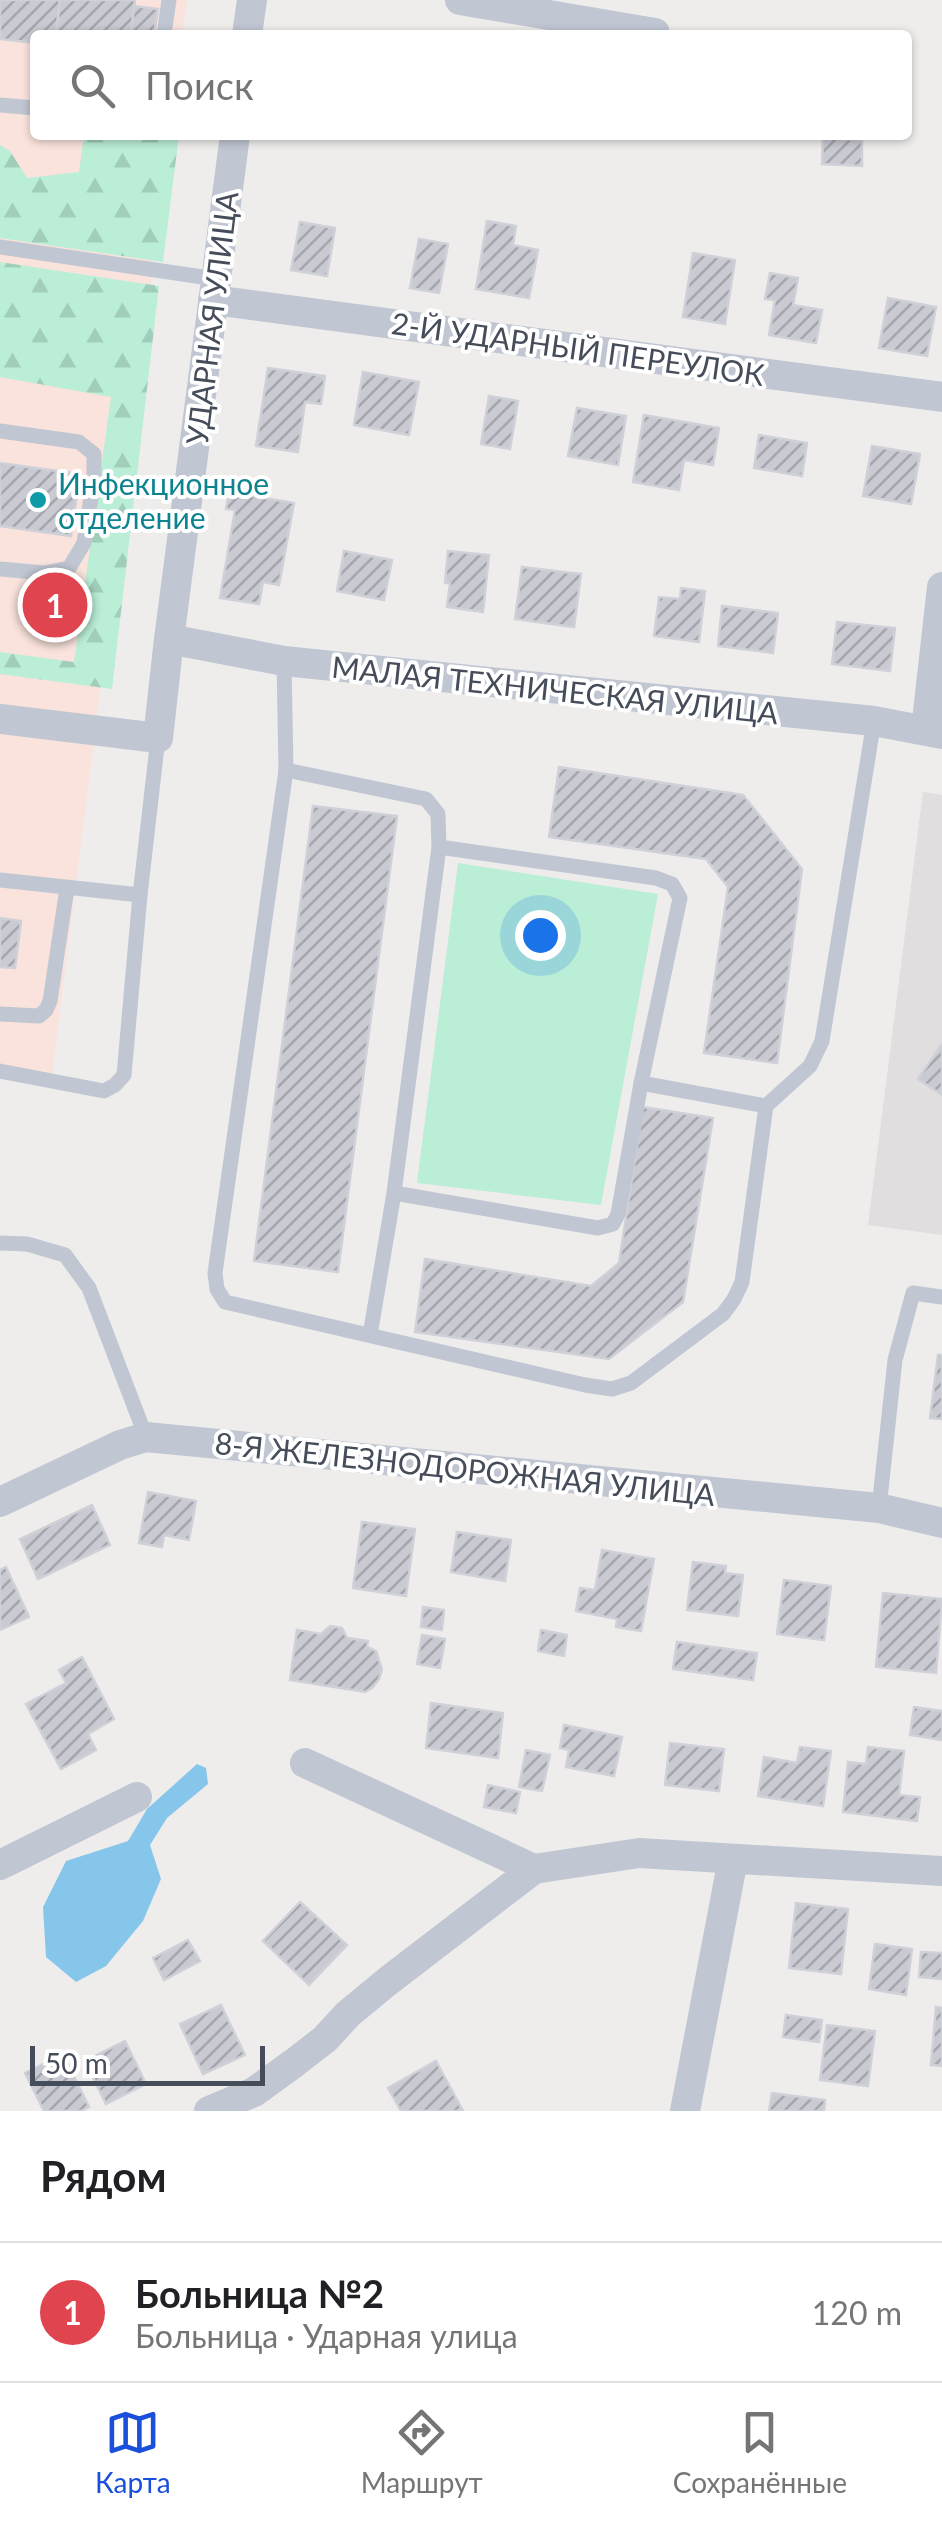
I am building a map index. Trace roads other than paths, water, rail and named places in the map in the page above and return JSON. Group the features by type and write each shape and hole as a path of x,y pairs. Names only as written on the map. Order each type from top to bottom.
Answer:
{"street":[{"path":"248,30 252,0"},
{"path":"460,0 637,30"},
{"name":"УДАРНАЯ УЛИЦА","path":"158,738 233,140"},
{"name":"2-Й УДАРНЫЙ ПЕРЕУЛОК","path":"215,290 942,397"},
{"path":"934,732 942,587"},
{"name":"МАЛАЯ ТЕХНИЧЕСКАЯ УЛИЦА","path":"169,638 284,661 874,721 934,732"},
{"path":"0,719 158,738"},
{"name":"8-Я ЖЕЛЕЗНОДОРОЖНАЯ УЛИЦА","path":"0,1502 120,1445 146,1437 879,1508 942,1523"},
{"path":"305,1762 534,1869"},
{"path":"0,1865 137,1797"},
{"path":"210,2111 254,2092 294,2063 388,1981 534,1869 639,1853 942,1871"},
{"path":"684,2111 733,1859"}],"lane":[{"path":"165,30 169,0"},
{"path":"0,105 30,108"},
{"path":"0,247 215,290"},
{"path":"0,431 79,442 94,454 84,543 69,568 45,574 0,569"},
{"path":"284,661 286,770 215,1273 217,1290 224,1302 612,1390 630,1383 723,1314 742,1282 766,1106 810,1066 822,1041 874,721"},
{"path":"0,1071 104,1090 115,1086 124,1074 158,738"},
{"path":"286,770 426,799 438,814 438,847 394,1193 370,1335"},
{"path":"394,1193 598,1228 613,1224 680,898 672,884 656,878 438,847"},
{"path":"0,880 140,894"},
{"path":"0,1014 40,1016 46,1010 67,888"},
{"path":"641,1083 766,1106"},
{"path":"0,1243 27,1244 65,1255 89,1288 146,1437"},
{"path":"879,1508 895,1360 913,1293 942,1297"}],"water":[{"path":"197,1764 206,1768 208,1784 167,1818 150,1845 161,1879 143,1921 106,1966 76,1982 46,1957 43,1907 66,1861 128,1841 147,1809"}],"place":[{"name":"Инфекционное отделение","path":"38,500"},
{"name":"Больница №2","path":"55,605"}]}
